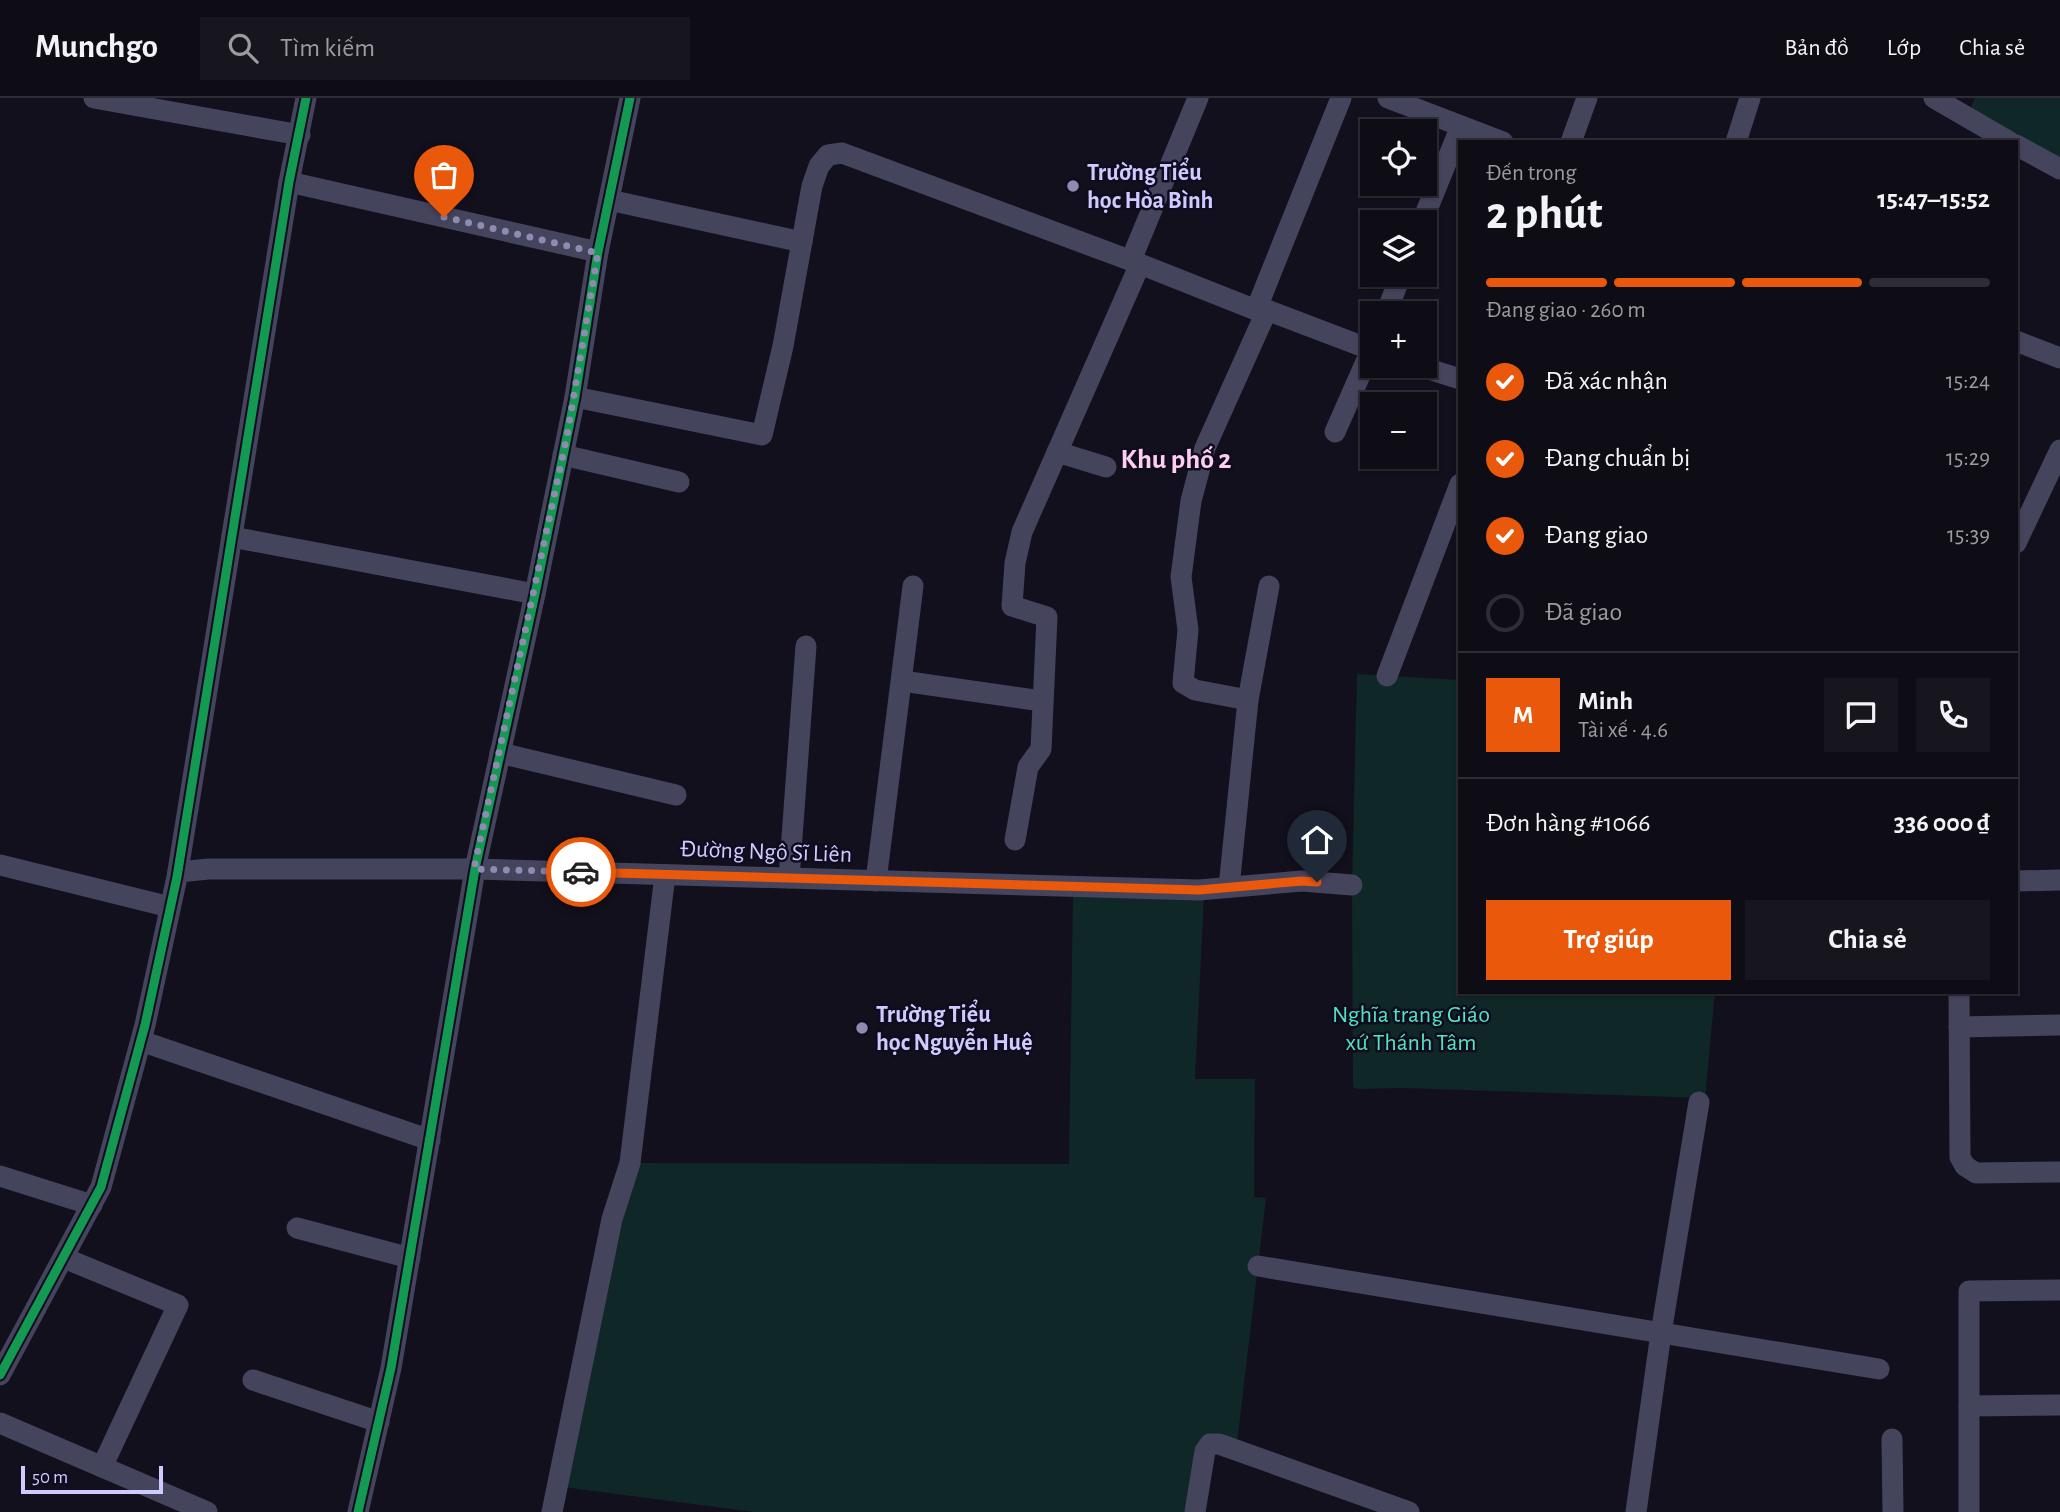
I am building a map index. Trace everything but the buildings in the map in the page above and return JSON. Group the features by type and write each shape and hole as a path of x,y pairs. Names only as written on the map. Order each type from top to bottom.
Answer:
{"street":[{"path":"94,98 300,135"},
{"path":"0,1375 101,1187 141,1041 178,872 289,182 306,98"},
{"path":"358,1512 391,1368 474,869 535,594 575,397 598,253 630,98"},
{"path":"1015,841 1028,767 1041,749 1047,617 1012,606 1015,563 1022,532 1135,262 1198,98"},
{"path":"1248,700 1195,690 1183,683 1188,630 1181,577 1191,501 1205,448 1261,310 1341,98"},
{"path":"1388,98 1498,140"},
{"path":"1572,140 1587,98"},
{"path":"1737,140 1750,98"},
{"path":"1934,98 2007,140"},
{"path":"1427,210 1461,126"},
{"path":"2018,146 2060,169"},
{"path":"575,397 762,435 783,346 812,186 819,166 828,155 842,153 1360,345"},
{"path":"289,182 598,253"},
{"path":"609,200 802,242"},
{"path":"2018,342 2060,358"},
{"path":"1437,372 1458,378"},
{"path":"1335,432 1360,376"},
{"path":"2018,539 2060,450"},
{"path":"1057,452 1106,467"},
{"path":"563,455 679,482"},
{"path":"1387,676 1458,489"},
{"path":"232,537 535,594"},
{"path":"876,881 913,586"},
{"path":"1229,887 1248,700 1269,586"},
{"path":"789,878 806,646"},
{"path":"902,681 1042,701"},
{"path":"500,753 676,795"},
{"path":"0,865 170,907"},
{"name":"Đường Ngô Sĩ Liên","path":"178,872 209,869 474,869 1199,890 1302,881 1352,885"},
{"path":"552,1512 612,1219 630,1163 665,874"},
{"path":"2018,880 2060,880"},
{"path":"1959,994 1960,1157 1965,1166 1976,1173 2060,1172"},
{"path":"1959,1027 2060,1026"},
{"path":"141,1041 430,1140"},
{"path":"1636,1512 1661,1333 1699,1102"},
{"path":"0,1176 92,1205"},
{"path":"297,1227 410,1258"},
{"path":"64,1258 178,1305 102,1467"},
{"path":"1258,1266 1879,1369"},
{"path":"1969,1512 1969,1291 2060,1290"},
{"path":"253,1380 379,1422"},
{"path":"1969,1406 2060,1405"},
{"path":"0,1423 207,1512"},
{"path":"1892,1438 1893,1512"},
{"path":"1195,1512 1205,1451 1210,1444 1219,1444 1409,1512"}],"green space":[{"path":"1975,98 2060,98 2060,161 1969,111"},
{"name":"Nghĩa trang Giáo xứ Thánh Tâm","path":"1357,674 1458,680 1458,994 1715,994 1705,1098 1353,1087 1352,885"},
{"path":"1073,893 1204,897 1195,1079 1255,1079 1254,1197 1266,1198 1237,1443 1220,1438 1188,1512 754,1512 563,1487 619,1220 637,1163 1069,1164"}],"cycle path":[{"path":"0,1375 101,1187 145,1025 177,877 289,182 306,98"},
{"path":"358,1512 391,1368 475,869 575,397 598,252 630,98"}],"way so far":[{"path":"444,217 598,253 575,397 535,594 474,869 581,872"}],"place":[{"name":"Trường Tiểu học Hòa Bình","path":"1073,186"},
{"name":"Trường Tiểu học Nguyễn Huệ","path":"862,1028"}],"district":[{"name":"Khu phố 2","path":"1176,458"}],"route":[{"path":"581,872 1199,890 1317,882"}]}
